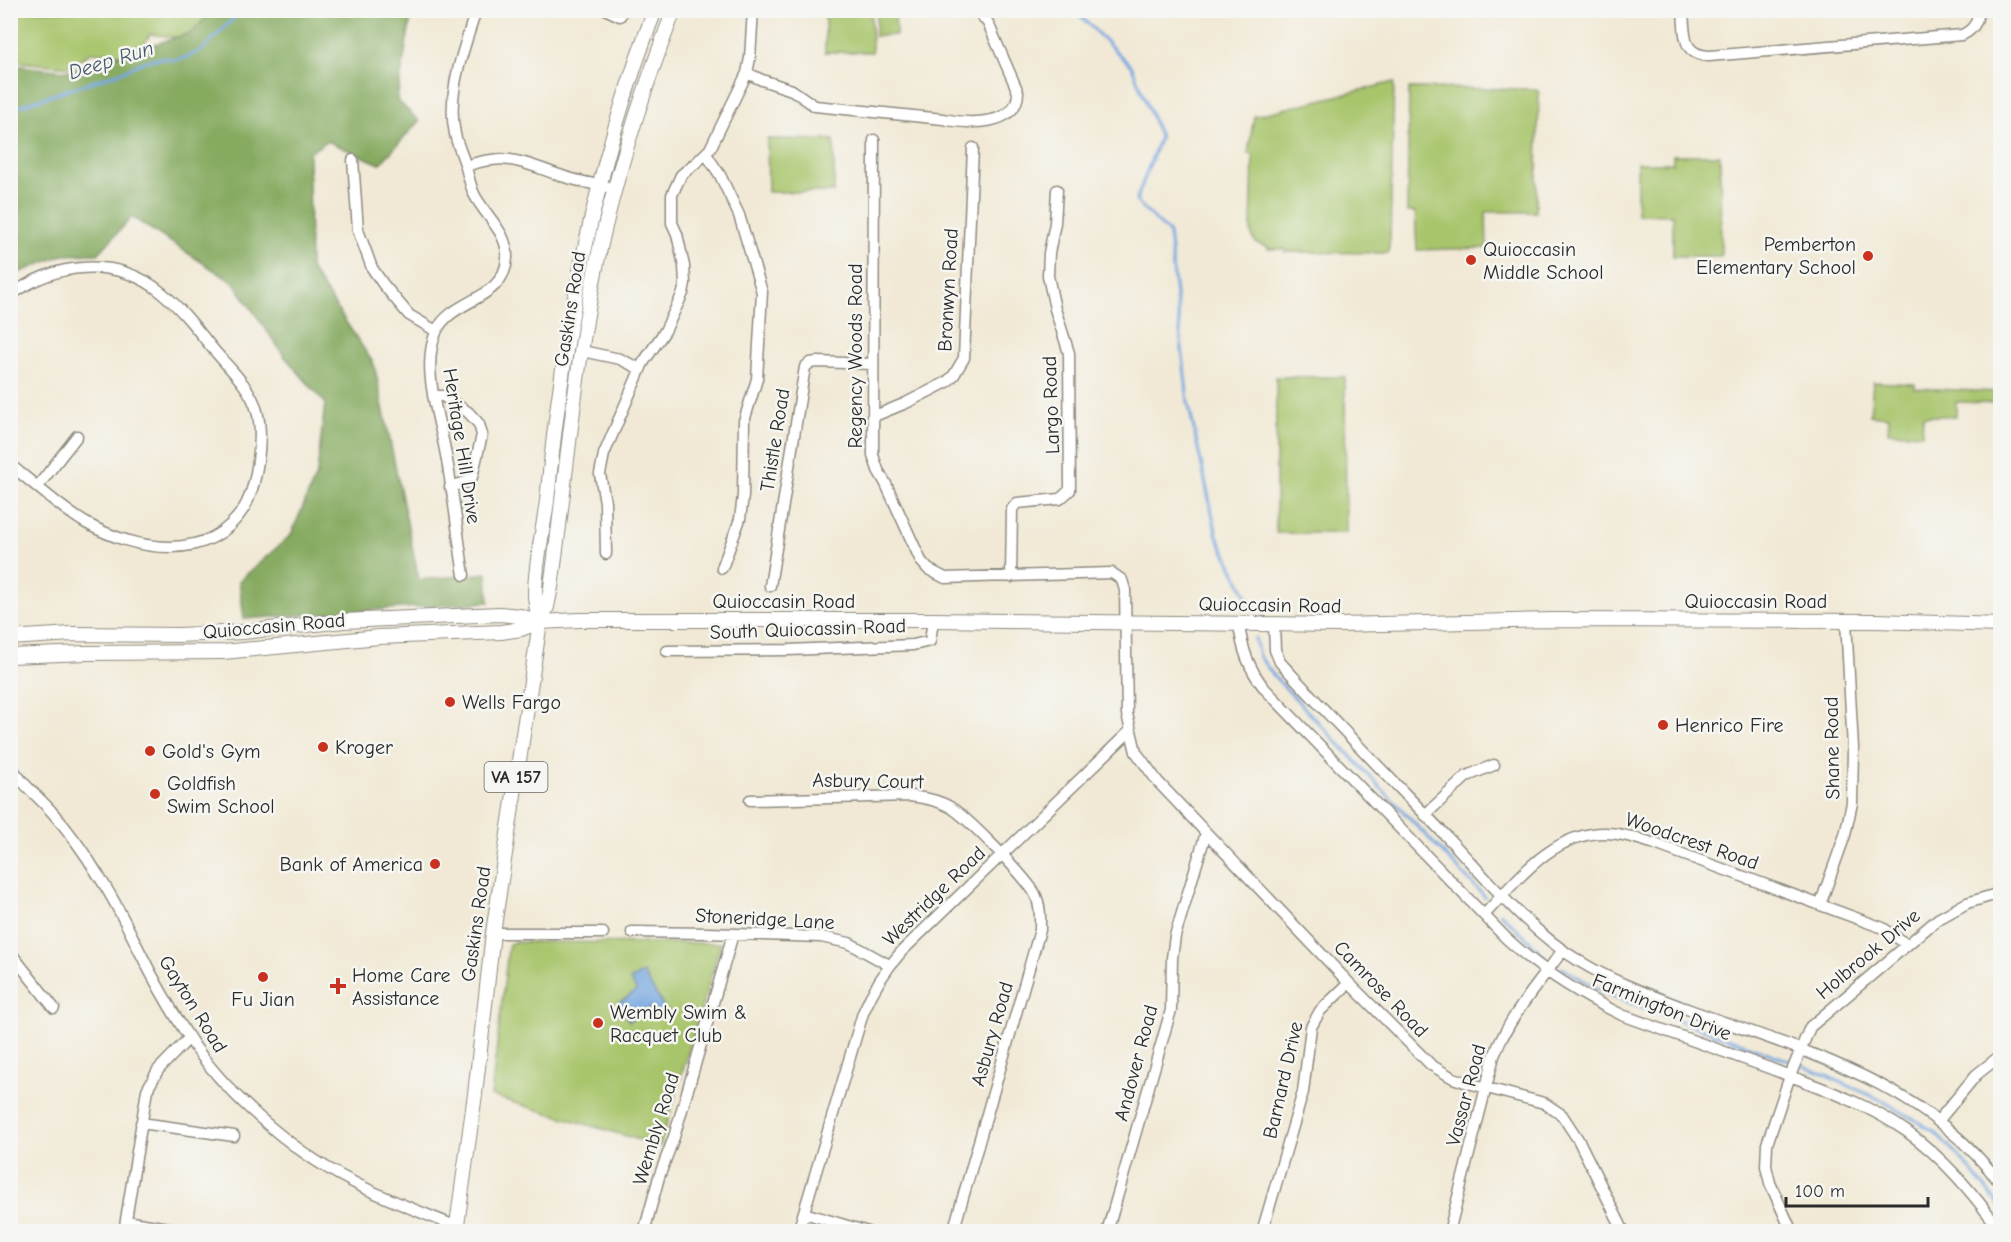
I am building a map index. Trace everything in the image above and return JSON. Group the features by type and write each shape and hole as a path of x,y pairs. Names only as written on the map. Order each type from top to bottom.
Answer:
{"main road":[{"name":"Gaskins Road","path":"540,622 535,596 562,368 582,255 613,136 655,10"},
{"name":"Gaskins Road","path":"456,1229 475,1094 493,933 540,622 547,607 551,587 582,351 596,268 616,189 674,10"},
{"name":"Quioccasin Road","path":"10,638 72,634 179,635 243,632 343,621 500,614 520,616 540,622 772,619 1401,625 1552,620 1846,621 2001,625"},
{"name":"Quioccasin Road","path":"10,656 223,652 379,636 501,632 521,629 540,622"}],"street":[{"path":"353,160 358,230 372,268 409,315 436,331 445,319 490,289 502,276 505,267 506,247 501,234 474,194 455,135 452,113 452,95 476,10"},
{"path":"607,10 620,16"},
{"path":"606,554 605,502 600,474 604,454 640,369 665,331 683,293 685,283 677,234 672,224 672,195 681,175 710,149 747,73 753,10"},
{"path":"747,73 792,90 815,106 956,121 993,120 1014,107 1018,92 988,23 977,10"},
{"path":"1683,10 1685,36 1689,48 1695,54 1709,56 1962,35 1973,28 1977,22 1978,10"},
{"name":"Regency Woods Road","path":"874,140 872,443 874,462 917,554 928,569 945,578 1115,574 1124,584 1124,623"},
{"name":"Bronwyn Road","path":"872,417 947,382 964,358 973,148"},
{"path":"705,154 720,175 738,215 762,292 763,308 757,379 744,421 743,496 740,519 722,568"},
{"path":"466,166 503,158 513,159 528,162 566,177 616,189"},
{"name":"Largo Road","path":"1011,577 1012,509 1017,503 1023,501 1060,499 1070,490 1069,352 1048,276 1049,253 1056,223 1057,190"},
{"path":"10,296 41,276 80,267 119,271 145,281 161,291 179,309 241,382 254,402 260,434 252,489 236,521 211,539 177,547 150,546 110,536 83,521 10,465"},
{"name":"Heritage Hill Drive","path":"436,331 432,343 430,372 444,443 464,575"},
{"path":"582,351 620,359 640,369"},
{"name":"Thistle Road","path":"770,586 805,367 817,362 872,364"},
{"path":"433,396 443,396 468,412 479,424 482,435 472,477 466,482 450,487"},
{"path":"38,486 77,436"},
{"name":"South Quiocassin Road","path":"667,651 913,645 930,641 933,620"},
{"name":"Shane Road","path":"1820,905 1845,835 1852,803 1854,757 1846,621"},
{"path":"1124,623 1127,714 1131,731"},
{"name":"Farmington Drive","path":"1239,624 1249,667 1265,689 1484,915 1524,955 1546,973 1591,1000 1622,1015 1790,1076 1858,1103 1883,1116 1907,1132 1949,1168 1968,1187 1998,1228"},
{"name":"Farmington Drive","path":"1274,624 1275,650 1280,662 1503,896 1563,950 1623,984 1867,1076 1915,1103 1939,1120 1974,1152 2001,1183"},
{"name":"Camrose Road","path":"1131,731 1136,752 1158,782 1349,983 1431,1065 1453,1078 1544,1103 1562,1115 1579,1141 1624,1232"},
{"name":"Westridge Road","path":"798,1232 871,992 889,965 1131,731"},
{"name":"Gayton Road","path":"10,764 18,776 60,821 92,865 189,1038 213,1071 243,1102 302,1151 337,1174 363,1188 456,1229 470,1232"},
{"path":"1425,814 1467,776 1494,765"},
{"name":"Asbury Court","path":"750,800 910,796 932,800 951,808 968,821 1001,856"},
{"name":"Woodcrest Road","path":"1484,915 1538,860 1554,848 1582,835 1607,832 1624,834 1652,843 1883,928 1906,944"},
{"name":"Andover Road","path":"1107,1232 1169,1019 1175,936 1206,833"},
{"name":"Asbury Road","path":"953,1232 1040,930 1041,911 1035,894 1001,856"},
{"name":"Holbrook Drive","path":"1792,1232 1770,1183 1766,1157 1770,1133 1810,1027 1906,944 1948,913 1967,903 2001,893"},
{"name":"Stoneridge Lane","path":"632,932 822,937 849,944 889,965"},
{"path":"493,933 603,933"},
{"name":"Wembly Road","path":"644,1232 733,934"},
{"name":"Vassar Road","path":"1449,1232 1494,1056 1506,1029 1563,950"},
{"path":"10,952 54,1008"},
{"name":"Barnard Drive","path":"1262,1232 1303,1092 1311,1027 1320,1011 1349,983"},
{"path":"189,1038 170,1055 152,1079 145,1097 125,1226 192,1232"},
{"path":"1939,1120 1976,1075 2001,1056"},
{"path":"141,1123 234,1136"},
{"path":"804,1213 868,1232"}],"green space":[{"path":"11,11 222,11 189,39 150,34 137,56 92,52 69,67 11,61"},
{"path":"213,11 412,11 397,100 419,121 380,164 327,141 309,153 310,268 374,364 419,580 487,573 489,602 244,619 239,581 291,535 317,473 325,403 285,357 234,283 132,217 98,254 63,255 11,276 11,65 66,71 191,33"},
{"path":"825,11 871,11 872,52 825,52"},
{"path":"877,11 895,11 896,35 875,36"},
{"path":"1394,82 1388,253 1285,252 1285,249 1268,249 1267,246 1256,242 1251,231 1253,155 1248,154 1254,116"},
{"path":"1409,88 1535,89 1539,92 1536,212 1486,212 1487,248 1417,250 1415,212 1407,212"},
{"path":"767,139 834,140 834,192 768,192"},
{"path":"1673,155 1720,155 1721,256 1673,256 1673,215 1637,214 1637,163 1673,163"},
{"path":"1276,377 1345,377 1346,533 1276,533"},
{"path":"1873,382 1915,384 1915,388 1997,392 1997,403 1956,402 1956,416 1923,416 1922,434 1888,432 1889,417 1870,415"},
{"name":"Wembly Swim & Racquet Club","path":"515,942 721,943 660,1146 491,1096 508,949 509,944"}],"water":[{"path":"643,973 667,1012 658,1017 652,1007 629,1021 618,1003 637,991 630,980"}],"waterway":[{"name":"Deep Run","path":"10,109 119,73 148,60 165,58 175,60 187,57 202,50 242,10"},
{"path":"1074,10 1132,67 1160,137 1136,201 1169,233 1188,402 1217,536 1254,611"},
{"path":"1255,638 1259,656 1274,676 1485,897"},
{"path":"1500,913 1544,955"},
{"path":"1562,968 1609,995 1790,1061"},
{"path":"1800,1064 1883,1101 1935,1132 1965,1163 2000,1206"}],"place":[{"name":"Pemberton Elementary School","path":"1868,256"},
{"name":"Quioccasin Middle School","path":"1471,260"},
{"name":"Wells Fargo","path":"450,702"},
{"name":"Henrico Fire","path":"1663,725"},
{"name":"Kroger","path":"323,747"},
{"name":"Gold's Gym","path":"150,751"},
{"name":"Goldfish Swim School","path":"155,794"},
{"name":"Bank of America","path":"435,864"},
{"name":"Fu Jian","path":"263,977"},
{"name":"Home Care Assistance","path":"338,986"},
{"name":"Wembly Swim & Racquet Club","path":"598,1023"}]}
